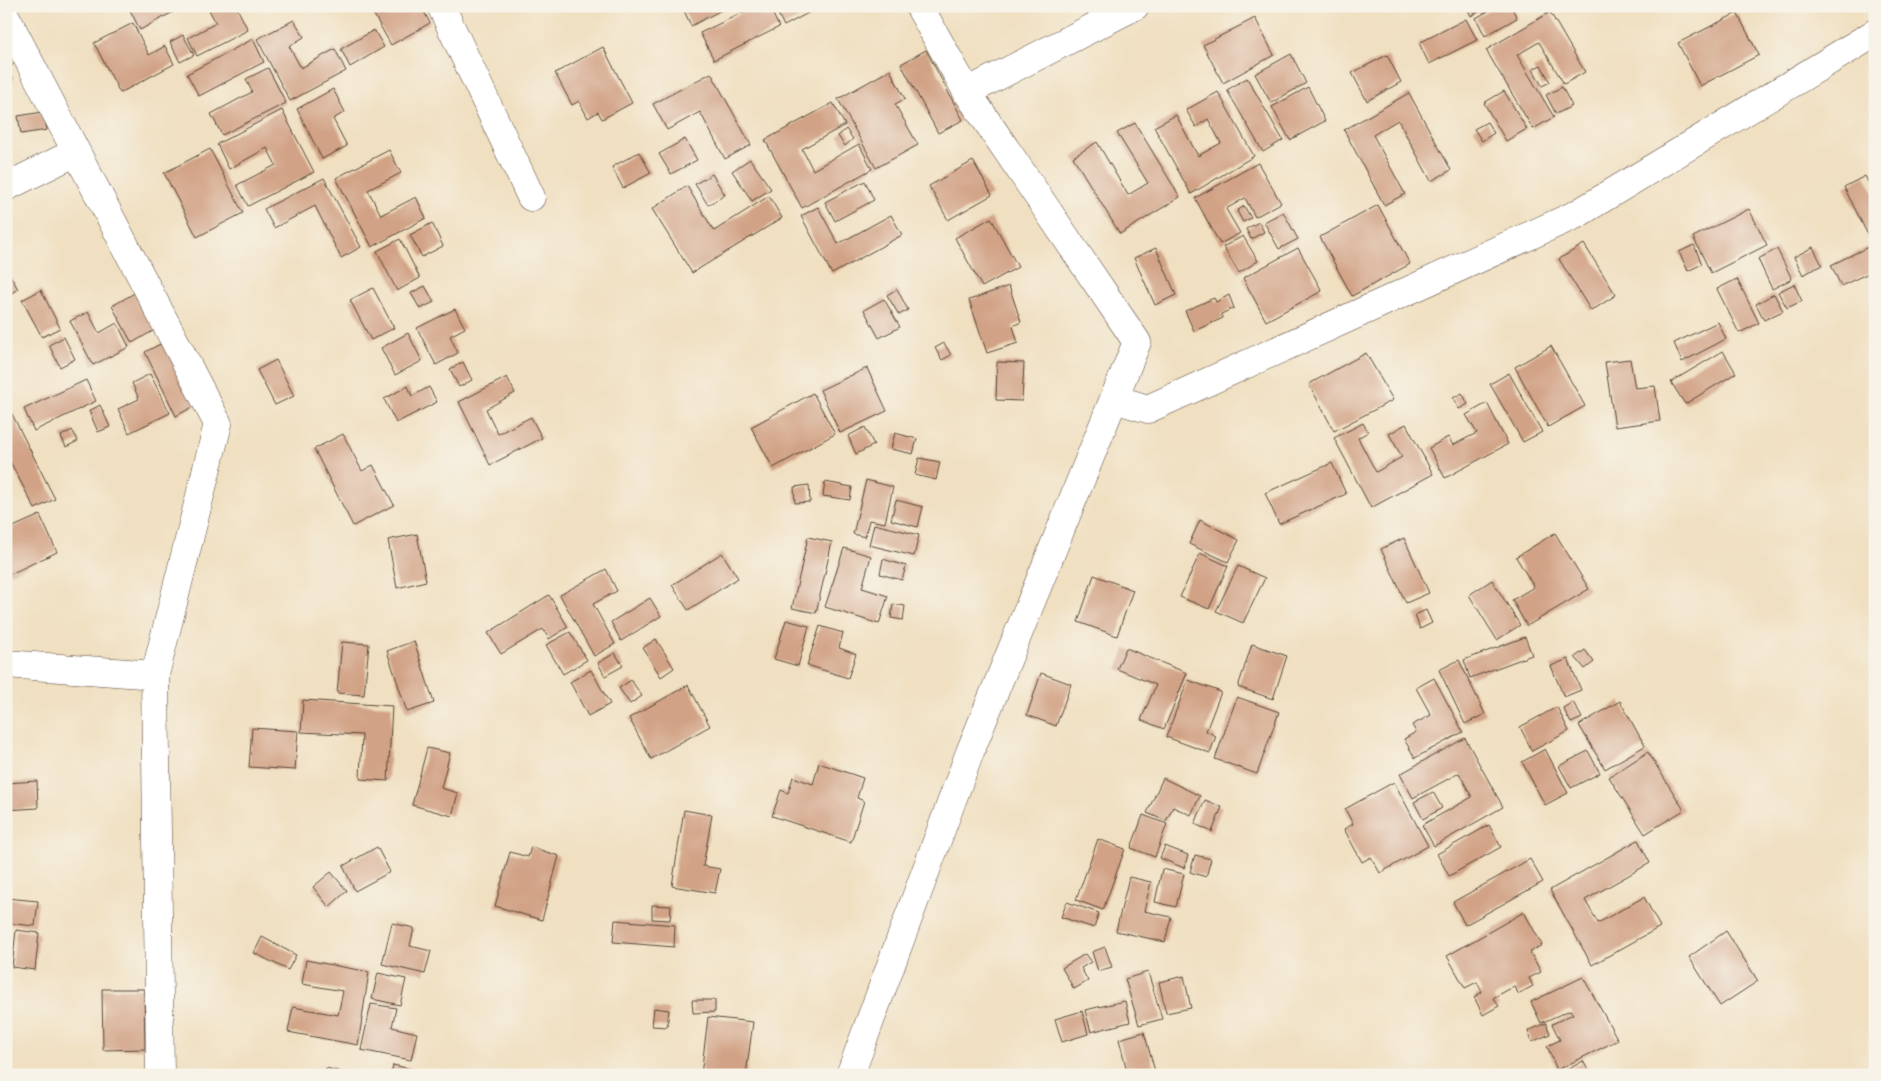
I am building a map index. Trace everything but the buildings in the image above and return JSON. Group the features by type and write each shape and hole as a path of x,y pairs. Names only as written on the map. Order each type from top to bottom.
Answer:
{"street":[{"path":"440,6 531,197"},
{"path":"850,1075 970,752 1137,342 966,92 919,6"},
{"path":"966,92 1135,6"},
{"path":"6,18 218,424 155,675 160,1075"},
{"path":"1114,399 1148,409 1577,214 1875,33"},
{"path":"6,186 76,152"},
{"path":"6,664 155,675"}]}
